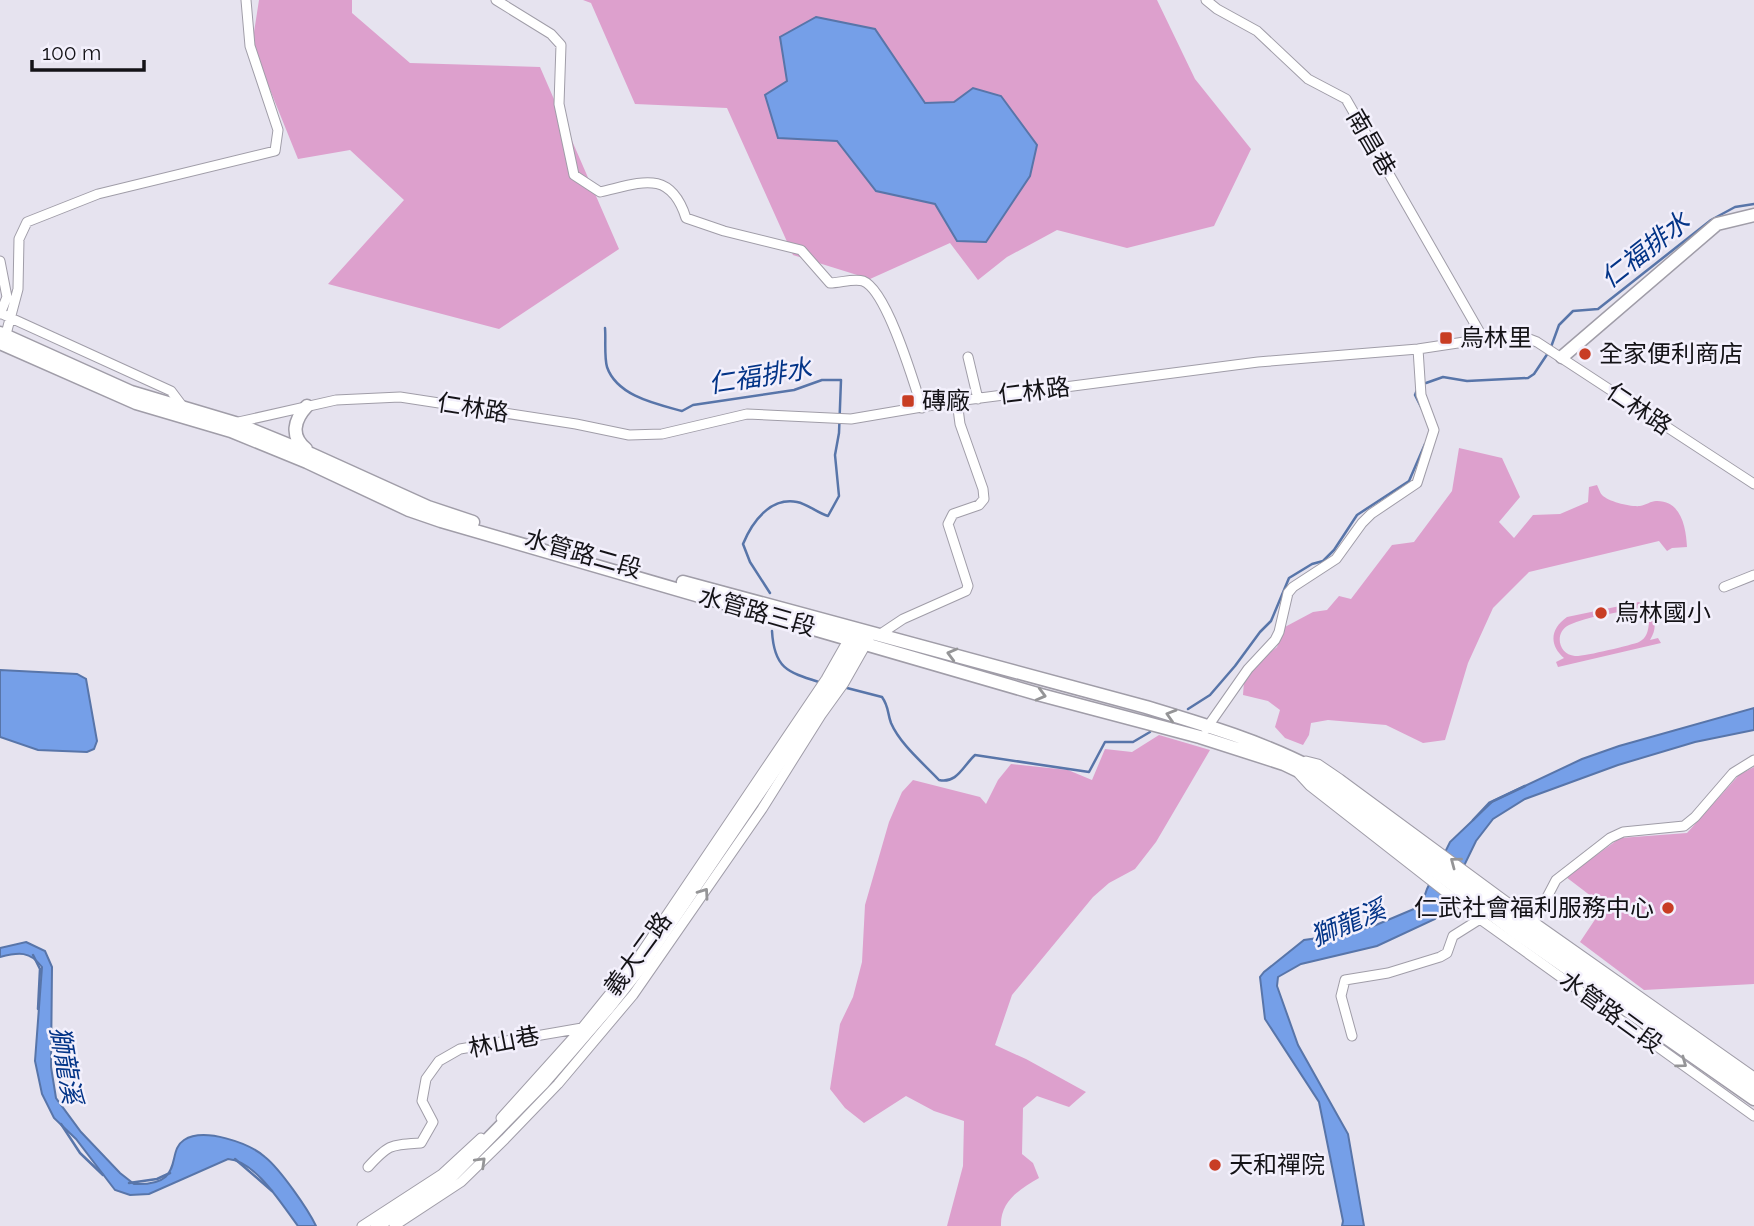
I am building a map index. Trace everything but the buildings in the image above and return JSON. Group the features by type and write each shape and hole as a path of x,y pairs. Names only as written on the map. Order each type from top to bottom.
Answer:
{"main road":[{"path":"1558,355 1717,225 1754,215"},
{"path":"2,337 131,392 183,407 311,454"},
{"name":"仁林路","path":"2,337 136,403 233,427"},
{"path":"307,406 298,416 296,438 311,454"},
{"name":"水管路三段","path":"233,427 409,510 441,521 863,636 1040,678 1290,761 1420,855"},
{"name":"水管路二段","path":"311,454 428,507 480,525 863,636"},
{"name":"義大二路","path":"377,1226 449,1179 590,1032 639,969 863,636"},
{"path":"1420,855 1476,896"},
{"name":"水管路三段","path":"1476,896 1754,1099"},
{"name":"水管路三段","path":"1521,930 1754,1087"}],"street":[{"path":"2,337 18,289 19,239 27,222 98,194 275,151 278,130 250,46 246,0"},
{"path":"496,0 551,34 561,45 559,104 573,175 600,192 650,181 664,186 681,203 687,218 724,231 802,250 830,283 861,280 871,286 887,313 906,356 922,408"},
{"name":"南昌巷","path":"1206,0 1257,31 1308,79 1346,99 1483,338"},
{"path":"0,261 7,297 0,314 171,391 183,407"},
{"name":"仁林路","path":"233,427 336,400 400,397 576,424 629,435 662,434 747,414 850,419 957,401 1258,362 1419,349 1483,338 1524,337 1544,346 1754,484"},
{"path":"1204,732 1248,669 1275,640 1288,593 1293,587 1336,559 1371,514 1417,484 1434,430 1421,396 1419,349"},
{"path":"968,357 978,399"},
{"path":"863,636 967,591 968,586 948,524 953,514 979,505 984,499 960,424 957,401"},
{"path":"1724,587 1754,575"},
{"path":"1521,930 1556,880 1610,838 1623,832 1684,826 1734,772 1754,760"},
{"name":"水管路三段","path":"1290,761 1318,764 1420,855"},
{"path":"1420,855 1476,896"},
{"name":"水管路三段","path":"1476,896 1754,1116"},
{"name":"水管路三段","path":"1476,896 1480,919 1521,930 1754,1077"},
{"path":"1352,1036 1341,996 1345,981 1388,973 1440,957 1447,953 1453,936 1480,919"},
{"name":"林山巷","path":"368,1167 384,1150 397,1143 421,1143 433,1122 422,1101 423,1086 439,1060 460,1049 590,1032"},
{"name":"義大二路","path":"362,1226 402,1212"},
{"name":"義大二路","path":"394,1226 402,1212"}],"shaded area":[{"path":"259,0 352,0 352,13 410,63 540,67 619,249 499,329 328,284 404,200 350,150 298,159 252,45"},
{"path":"583,0 1157,0 1195,79 1251,149 1214,226 1127,248 1057,230 1007,257 978,280 950,243 870,279 793,255 727,108 635,104 591,3"},
{"path":"1459,448 1502,458 1520,497 1499,522 1514,538 1533,515 1560,514 1588,502 1589,487 1597,485 1602,495 1620,504 1640,506 1656,501 1672,505 1684,524 1687,547 1667,551 1659,541 1529,572 1493,608 1468,663 1445,740 1423,743 1386,725 1328,720 1311,723 1309,735 1303,745 1285,738 1275,727 1280,710 1268,701 1243,695 1244,681 1258,662 1277,647 1283,628 1313,612 1327,610 1339,596 1351,599 1392,545 1414,542 1452,491"},
{"path":"1639,602 1654,619 1650,640 1658,638 1661,643 1558,667 1556,662 1564,658 1556,648 1554,637 1557,627 1567,617","holes":["1633,609 1642,613 1649,623 1648,631 1639,642 1579,656 1569,655 1562,648 1561,633 1569,625 1592,617"]},
{"path":"1159,735 1210,750 1156,842 1135,869 1109,883 1093,897 1012,995 995,1045 1086,1092 1069,1107 1037,1096 1023,1108 1022,1154 1033,1163 1039,1178 1012,1197 1004,1210 1001,1226 947,1226 963,1166 964,1121 934,1111 906,1096 864,1123 845,1108 830,1089 840,1024 853,997 862,962 865,905 889,822 902,792 913,780 980,797 986,804 998,780 1011,764 1068,770 1092,780 1105,749 1132,752"},
{"path":"1754,767 1754,984 1644,990 1580,942 1604,906 1566,877 1620,838 1687,833 1739,775"}],"water":[{"path":"816,17 875,29 925,103 954,102 973,88 1001,96 1037,145 1030,176 986,242 957,241 935,204 876,191 837,141 778,138 765,95 787,81 780,37"},
{"path":"0,670 77,674 86,679 97,741 94,749 87,752 38,750 0,737"},
{"name":"獅龍溪","path":"1754,708 1754,730 1695,742 1618,765 1525,799 1493,819 1476,841 1444,907 1435,919 1377,946 1301,964 1278,977 1277,986 1298,1045 1348,1134 1364,1226 1342,1226 1319,1102 1265,1019 1260,977 1304,940 1346,934 1421,906 1450,842 1493,801 1582,759"},
{"name":"獅龍溪","path":"26,942 45,951 52,967 51,1067 56,1098 81,1132 120,1173 134,1184 162,1180 172,1167 179,1145 184,1140 203,1135 226,1138 258,1152 271,1163 293,1190 316,1226 298,1226 258,1176 248,1167 228,1159 149,1194 130,1195 115,1190 76,1139 54,1118 42,1094 35,1061 42,967 24,954 0,957 0,948"}],"waterway":[{"name":"仁福排水","path":"1551,347 1559,325 1573,311 1598,309 1711,220 1735,207 1754,204"},
{"name":"仁福排水","path":"605,328 607,367 619,385 638,397 682,411 693,405 794,390 822,380 841,380 839,433 835,455 839,496 828,516 797,502 778,503 763,513 751,527 743,544 750,562 770,593"},
{"name":"仁福排水","path":"1426,383 1443,377 1467,381 1528,378 1534,374 1548,353"},
{"name":"仁福排水","path":"1417,390 1415,395 1422,409"},
{"name":"仁福排水","path":"1188,709 1210,695 1271,621 1289,578 1312,564 1323,561 1334,550 1357,515 1409,481 1425,444"},
{"name":"仁福排水","path":"772,631 776,653 784,667 819,682"},
{"name":"仁福排水","path":"847,688 882,697 891,723 900,738 939,780 945,781 955,777 975,755 1089,772 1105,742 1133,742 1150,732"},
{"name":"獅龍溪","path":"1473,820 1489,803 1525,786"},
{"name":"獅龍溪","path":"33,955 40,969 38,1009"},
{"name":"獅龍溪","path":"61,1124 80,1153 103,1175"},
{"name":"獅龍溪","path":"235,1159 272,1191"},
{"name":"獅龍溪","path":"129,1183 157,1179 170,1173"}],"place":[{"name":"烏林里","path":"1446,338"},
{"name":"全家便利商店","path":"1585,354"},
{"name":"磚廠","path":"908,401"},
{"name":"烏林國小","path":"1601,613"},
{"name":"仁武社會福利服務中心","path":"1668,908"},
{"name":"天和禪院","path":"1215,1165"}]}
